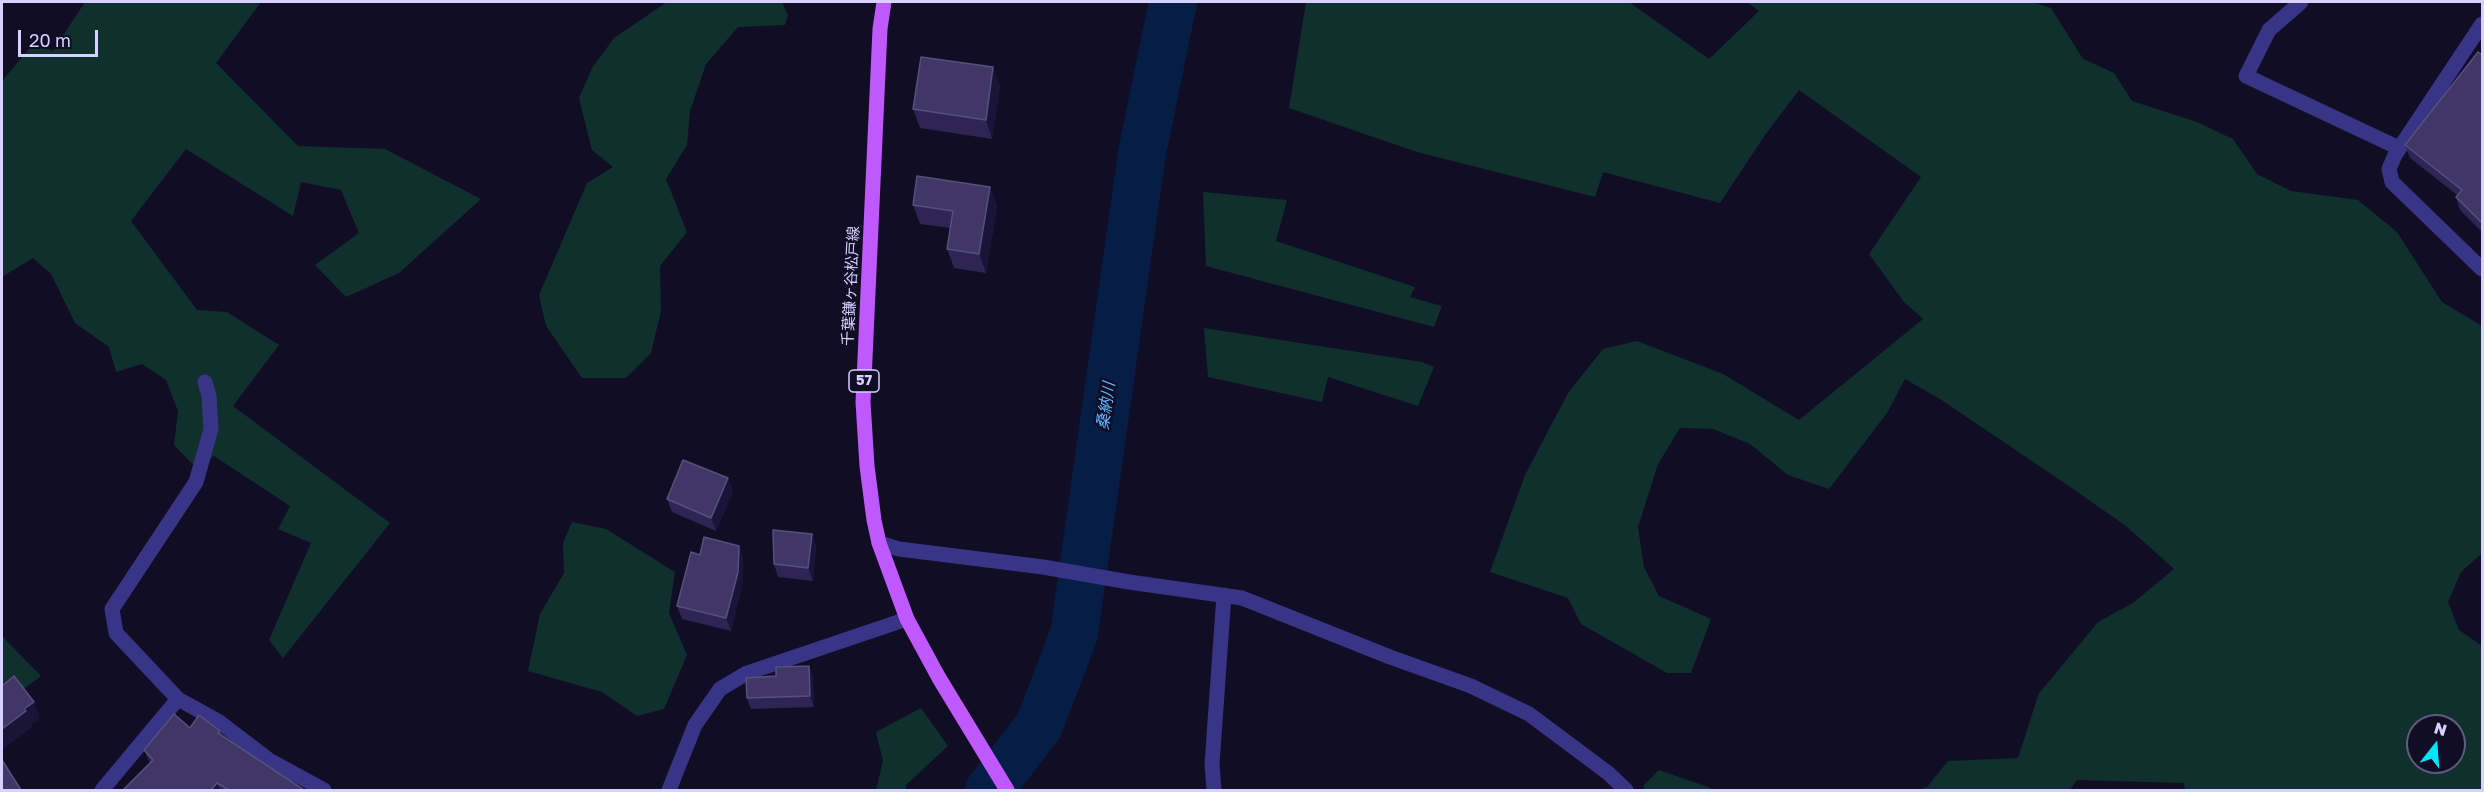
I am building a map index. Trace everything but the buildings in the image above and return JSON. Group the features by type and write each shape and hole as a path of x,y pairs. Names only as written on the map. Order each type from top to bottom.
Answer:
{"main road":[{"name":"千葉鎌ヶ谷松戸線","path":"884,2 880,29 863,402 867,466 879,543 907,619 1007,790"}],"street":[{"path":"2301,2 2269,30 2246,76 2400,148"},
{"path":"2482,24 2389,168 2391,182 2482,269"},
{"path":"205,382 209,396 211,429 196,482 112,609 117,633 178,699 218,722 269,760 324,790"},
{"path":"879,543 899,549 1043,567 1242,598 1390,657 1471,686 1529,714 1608,773 1626,790"},
{"path":"1214,790 1212,764 1224,595"},
{"path":"669,790 695,725 720,689 747,673 907,619"},
{"path":"102,790 178,699"}],"green space":[{"path":"85,2 261,2 216,63 298,146 385,149 481,199 399,273 346,297 315,265 359,233 341,190 301,182 293,216 186,149 131,221 197,310 227,312 279,345 233,406 390,523 283,658 269,640 311,543 278,529 290,506 214,456 198,470 174,445 178,411 166,380 142,364 116,372 109,347 75,323 51,274 33,258 2,277 2,81 34,43 53,51"},
{"path":"667,2 782,2 788,15 785,25 738,27 706,64 690,111 687,145 666,179 687,232 660,266 661,311 651,353 626,378 582,378 546,326 539,295 587,183 613,167 592,150 579,98 592,68 614,38"},
{"path":"1306,2 1629,2 1709,59 1759,11 1747,2 2032,2 2051,8 2083,59 2114,73 2132,101 2197,122 2233,139 2257,174 2291,191 2358,200 2397,232 2442,302 2482,326 2482,553 2461,572 2448,602 2459,630 2482,646 2482,790 2185,790 2184,783 2077,780 2070,790 1917,790 1927,787 1948,761 2018,758 2039,693 2098,622 2133,603 2174,569 2126,526 1940,399 1905,379 1887,413 1829,489 1788,475 1750,444 1713,429 1680,428 1658,464 1638,527 1644,567 1659,596 1711,619 1691,673 1667,673 1581,624 1568,598 1490,572 1525,475 1568,393 1603,349 1637,341 1723,374 1799,420 1923,319 1904,302 1869,254 1921,177 1799,90 1765,135 1720,203 1603,172 1595,197 1417,152 1289,108"},
{"path":"1203,192 1287,200 1276,241 1415,287 1410,297 1442,306 1434,327 1206,266"},
{"path":"1204,328 1422,362 1434,367 1418,406 1328,377 1322,402 1208,377"},
{"path":"572,522 606,529 675,572 669,613 687,655 664,709 637,716 602,692 528,671 540,614 564,573 563,543"},
{"path":"2,636 41,676 2,705"},
{"path":"921,708 948,746 906,785 906,790 876,790 883,761 876,732"},
{"path":"1659,770 1714,790 1645,790 1643,786"}],"waterway":[{"name":"桑納川","path":"989,790 1039,726 1074,634 1142,153 1173,2"}]}
